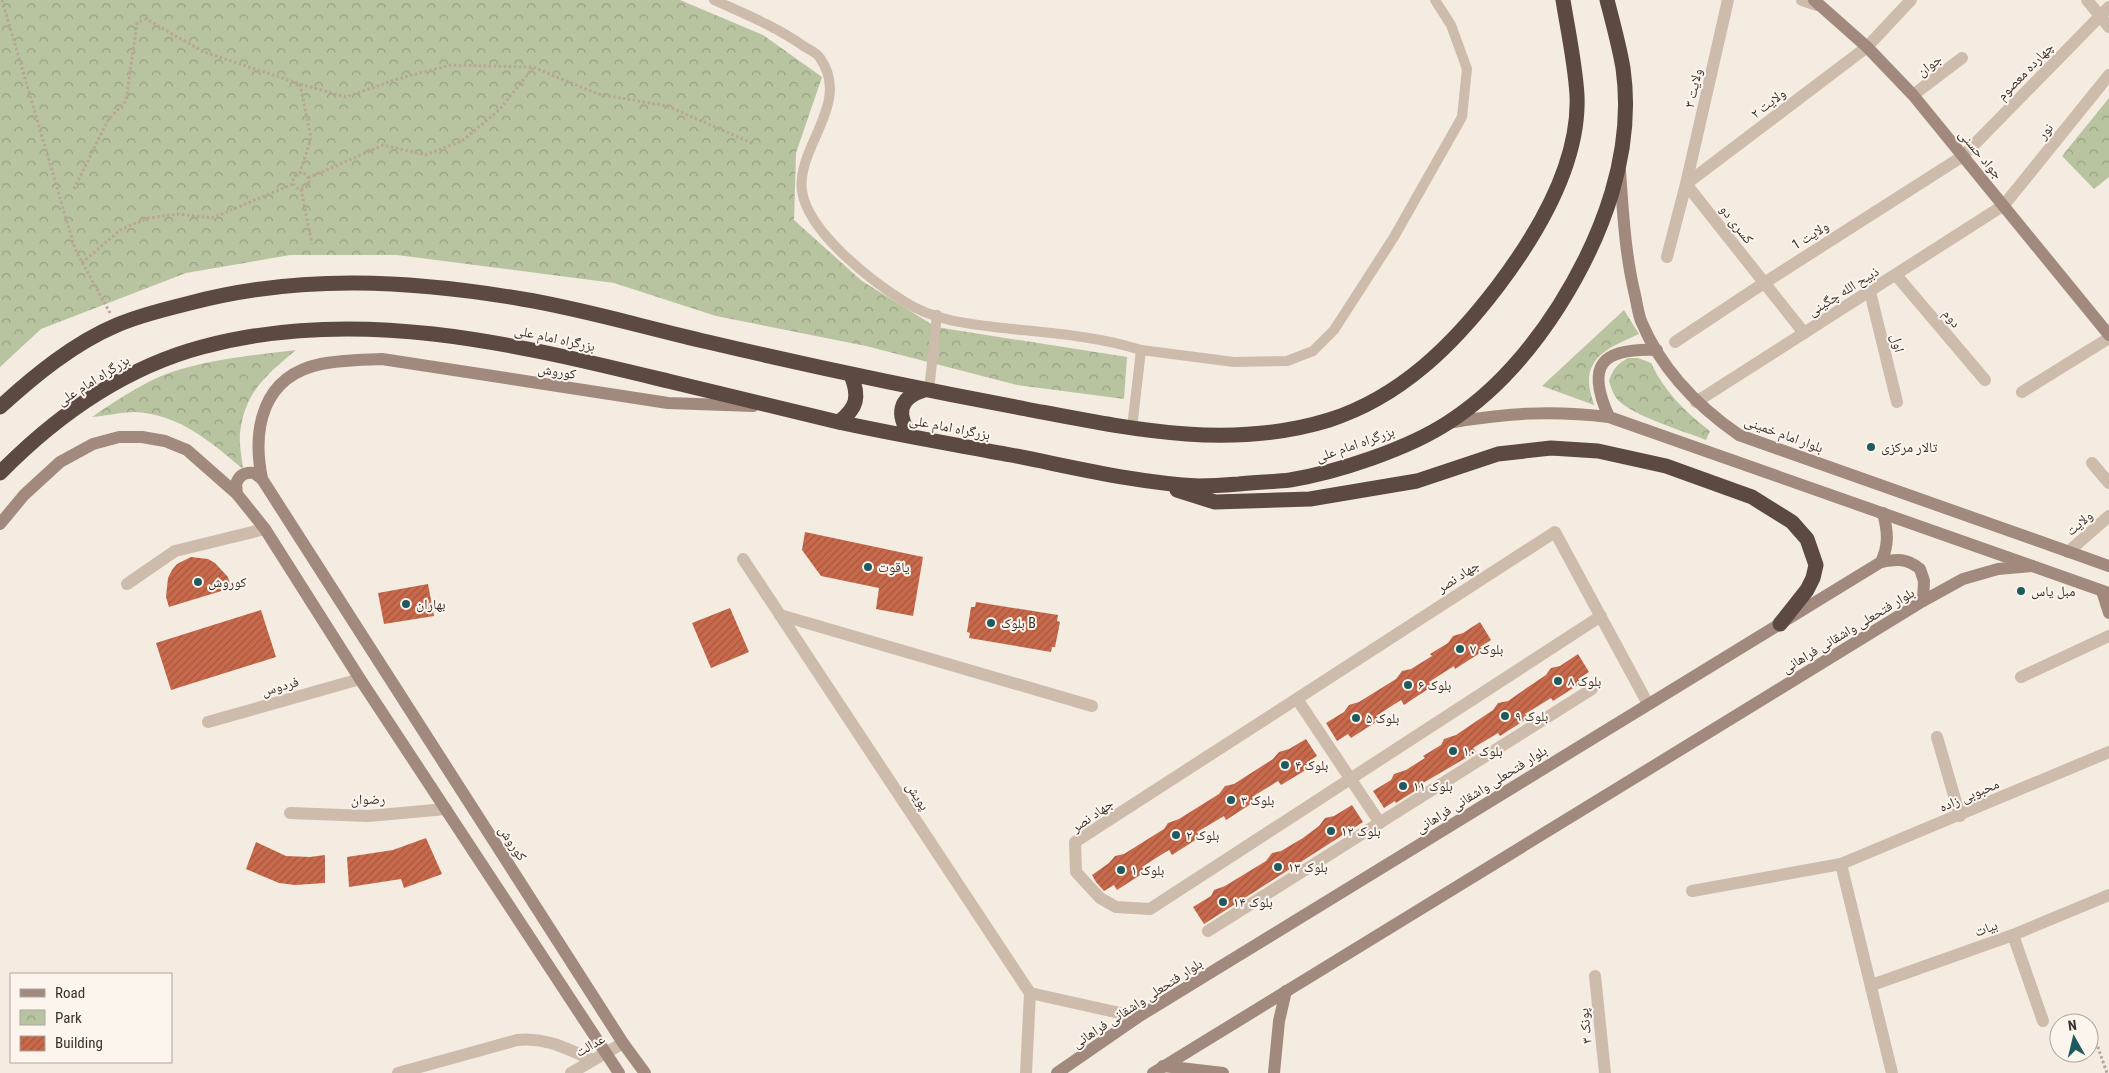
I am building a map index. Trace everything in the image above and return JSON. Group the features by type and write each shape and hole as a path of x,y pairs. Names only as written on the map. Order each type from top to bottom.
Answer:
{"highway":[{"path":"0,407 55,362 117,324 216,296 281,285 346,281 437,286 526,300 851,375 1132,428 1180,434 1247,435 1265,434 1329,420 1356,409 1406,382 1433,359 1457,336 1487,300 1529,243 1551,202 1571,148 1577,97 1563,0"},
{"name":"بزرگراه امام علی","path":"0,473 18,454 55,423 91,397 132,373 168,358 203,346 248,337 304,329 353,327 476,339 597,364 839,422 1142,480 1202,486 1287,480 1331,471 1383,454 1448,423 1488,392 1540,335 1570,289 1599,229 1620,167 1624,130 1623,72 1607,0"},
{"path":"839,422 849,413 856,401 856,388 851,375"},
{"path":"911,436 901,418 901,408 906,399 914,393 927,390"},
{"path":"1142,480 1215,502 1310,499 1417,480 1498,454 1551,448 1607,453 1666,466 1752,497 1792,522 1807,539 1816,565 1813,578 1807,590 1780,624"}],"main road":[{"name":"جواد حسنی","path":"1816,2 1867,47 1913,95 2109,336"},
{"name":"بلوار امام خمینی","path":"1620,167 1626,244 1631,278 1641,321 1673,376 1712,417 1739,435 2109,566"},
{"path":"1609,417 1599,390 1598,375 1604,362 1618,352 1633,349 1657,350"},
{"name":"کوروش","path":"645,1073 623,1043 262,479 258,462 258,434 264,409 276,388 296,373 318,364 347,360 382,360 668,403 773,406"},
{"path":"1448,423 1492,415 1528,412 1573,413 1609,417 2106,592 2109,613"},
{"path":"0,524 24,495 60,462 93,444 119,437 165,441 187,450 237,494 265,529 360,679 619,1073"},
{"path":"237,494 237,480 244,473 254,473 262,479"},
{"path":"1881,562 1886,550 1888,530 1883,514"},
{"path":"1881,562 1898,559 1906,560 1920,569 1924,581 1923,601"},
{"name":"بلوار فتحعلی واشقانی فراهانی","path":"1057,1073 1138,1017 1881,562"},
{"name":"بلوار فتحعلی واشقانی فراهانی","path":"1158,1070 1923,601 1963,579 1998,569 2032,566"},
{"path":"1274,1073 1279,1021 1286,990"},
{"path":"1158,1070 1223,1073"}],"street":[{"name":"ولایت ۳","path":"1667,257 1686,184 1728,0"},
{"path":"1802,0 1816,2"},
{"name":"ولایت ۲","path":"1686,184 1867,47 1911,0"},
{"path":"2087,0 2105,11 2109,26"},
{"name":"چهارده معصوم","path":"1963,156 2105,11"},
{"name":"جوان","path":"1913,95 1962,58"},
{"name":"نور","path":"2004,206 2109,75"},
{"name":"ولایت 1","path":"1675,342 1963,156"},
{"name":"کسری دو","path":"1686,184 1804,333"},
{"name":"ذبیح الله چگینی","path":"1696,402 2004,206"},
{"name":"دوم","path":"1896,275 1985,380"},
{"name":"اول","path":"1870,292 1897,402"},
{"path":"2022,392 2109,336"},
{"path":"2092,463 2109,483"},
{"name":"ولایت","path":"2068,552 2109,516"},
{"path":"127,584 175,551 265,529"},
{"name":"جهاد نصر","path":"1601,616 1150,909 1116,907 1100,898 1076,872 1076,842 1555,532 1601,616 1648,704"},
{"name":"پویش","path":"743,559 1030,992"},
{"path":"780,615 1092,706"},
{"path":"2021,677 2109,636"},
{"name":"فردوس","path":"208,722 360,679"},
{"path":"1208,931 1592,689"},
{"path":"1297,699 1380,823"},
{"path":"1938,737 1960,816"},
{"name":"محبوبی زاده","path":"1692,891 1841,864 1960,816 2109,752"},
{"name":"رضوان","path":"290,813 368,816 446,809"},
{"path":"1841,864 1892,1073"},
{"name":"بیات","path":"1872,985 2013,935 2109,895"},
{"path":"2013,935 2044,1021"},
{"name":"پونک ۳","path":"1595,976 1605,1073"},
{"path":"1026,1073 1030,992 1138,1017"},
{"path":"398,1073 517,1040 535,1038 559,1045 593,1060"},
{"name":"عدالت","path":"572,1073 623,1043"}],"lane":[{"path":"714,0 787,34 819,57 830,78 827,113 807,157 802,189 806,208 825,236 866,274 906,303 953,322 1083,337 1141,350 1234,362 1287,361 1313,351 1334,330 1394,237 1462,117 1467,69 1451,25 1435,0"},
{"path":"927,390 937,315"},
{"path":"1132,428 1141,350"}],"path":[{"path":"2,0 74,249 117,324"},
{"path":"74,189 108,120 126,101 137,23 146,19 204,52 300,84 346,97 396,79 451,64 533,67 598,94 668,106 752,143"},
{"path":"308,178 383,145 425,155 462,140 499,110 533,67"},
{"path":"293,184 295,176 300,173 311,138 300,84"},
{"path":"300,173 305,174 308,178 308,186 301,190"},
{"path":"82,264 120,230 148,218 179,214 212,218 293,184"},
{"path":"293,184 301,190"},
{"path":"301,190 312,244"},
{"path":"2099,1050 2107,1073"}],"green space":[{"path":"0,0 680,0 763,35 822,77 796,153 794,220 862,281 936,327 1127,357 1124,399 1017,385 866,346 716,316 614,283 397,255 290,255 186,273 41,329 0,367"},
{"path":"2109,98 2109,177 2094,189 2062,156"},
{"path":"1624,310 1639,334 1606,351 1593,364 1589,382 1594,405 1542,386"},
{"path":"296,350 258,386 246,407 240,434 243,469 194,431 166,418 135,412 92,417 141,386 172,372 218,361"},
{"path":"1628,358 1638,358 1651,363 1669,392 1692,416 1710,431 1706,440 1646,417 1617,399 1609,381 1616,367"}],"building":[{"name":"یاقوت","path":"805,532 923,557 913,616 876,609 879,588 821,576 802,550"},
{"name":"کوروش","path":"191,557 208,559 215,563 228,577 231,588 169,607 166,597 168,578 177,564"},
{"name":"بهاران","path":"428,584 434,616 384,624 378,593"},
{"path":"976,602 1058,615 1057,621 1060,622 1055,647 1052,647 1051,652 969,638 970,633 967,632 971,607 975,607"},
{"path":"730,608 749,652 711,668 692,623"},
{"path":"261,610 276,657 171,690 156,643"},
{"path":"1480,622 1491,640 1480,647 1483,651 1455,669 1454,666 1429,682 1431,687 1404,705 1401,700 1376,716 1379,720 1351,738 1348,734 1337,741 1326,723 1344,712 1349,705 1359,702 1396,679 1402,671 1411,669 1432,656 1430,654 1448,643 1453,636 1463,633"},
{"path":"1578,654 1589,672 1578,679 1581,683 1553,701 1551,698 1525,714 1528,718 1500,736 1498,733 1473,748 1476,752 1423,783 1424,785 1396,803 1395,801 1384,808 1373,791 1391,780 1394,774 1406,770 1425,758 1423,756 1441,745 1444,739 1456,735 1493,710 1498,703 1508,701 1546,675 1551,668 1560,666"},
{"path":"1306,739 1317,756 1306,763 1309,768 1281,785 1278,781 1252,797 1254,802 1226,820 1224,816 1197,832 1200,837 1172,855 1169,850 1156,858 1142,867 1145,872 1117,890 1114,885 1104,891 1096,882 1092,875 1109,863 1115,856 1124,854 1164,829 1168,823 1179,819 1219,794 1225,786 1234,784 1273,759 1279,752 1289,749"},
{"path":"1352,805 1363,822 1204,924 1193,907 1211,896 1214,890 1225,886 1266,861 1272,853 1281,851 1303,838 1319,826 1325,818 1334,816"},
{"path":"426,838 442,874 404,888 401,879 349,887 347,857 393,850"},
{"path":"256,842 286,856 310,857 325,855 325,883 295,885 279,883 246,869"}],"place":[{"name":"تالار مرکزی","path":"1871,447"},
{"name":"یاقوت","path":"868,567"},
{"name":"کوروش","path":"198,582"},
{"name":"مبل یاس","path":"2021,591"},
{"name":"بهاران","path":"406,604"},
{"name":"بلوک B","path":"991,623"},
{"name":"بلوک ۷","path":"1460,649"},
{"name":"بلوک ۸","path":"1558,681"},
{"name":"بلوک ۶","path":"1408,685"},
{"name":"بلوک ۹","path":"1505,716"},
{"name":"بلوک ۵","path":"1356,718"},
{"name":"بلوک ۱۰","path":"1453,751"},
{"name":"بلوک ۴","path":"1285,765"},
{"name":"بلوک ۱۱","path":"1403,786"},
{"name":"بلوک ۳","path":"1231,800"},
{"name":"بلوک ۱۲","path":"1331,831"},
{"name":"بلوک ۲","path":"1176,835"},
{"name":"بلوک ۱۳","path":"1278,867"},
{"name":"بلوک ۱","path":"1121,870"},
{"name":"بلوک ۱۴","path":"1223,902"}]}
